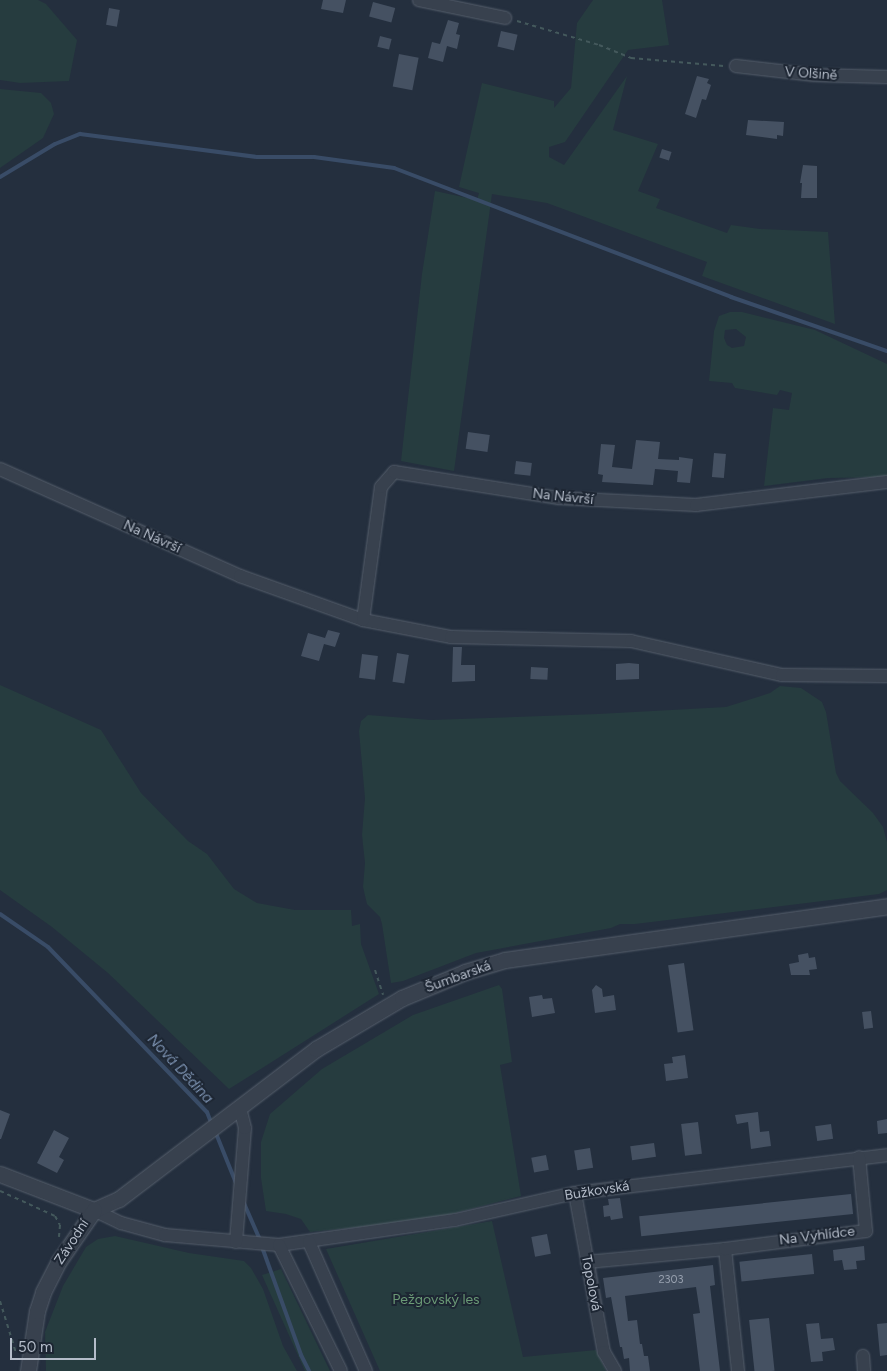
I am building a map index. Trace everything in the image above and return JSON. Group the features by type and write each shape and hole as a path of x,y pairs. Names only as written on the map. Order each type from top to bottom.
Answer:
{"street":[{"path":"419,0 505,18"},
{"name":"V Olšině","path":"736,66 814,76 887,77"},
{"name":"Na Návrší","path":"0,469 240,576 363,620 451,638 631,642 782,675 887,676"},
{"name":"Na Návrší","path":"363,620 382,486 394,472 559,498 696,505 887,482"},
{"name":"Šumbarská","path":"94,1210 118,1199 316,1049 388,1006 465,972 504,960 887,906"},
{"path":"236,1242 245,1128 240,1108"},
{"name":"Bužkovská","path":"94,1210 122,1223 165,1235 279,1245 455,1220 575,1193 887,1155"},
{"name":"Na Vyhlídce","path":"587,1262 725,1249 866,1230 859,1158"},
{"name":"Závodní","path":"0,1174 94,1210 59,1261 43,1292 37,1311 28,1371"},
{"name":"Topolová","path":"575,1193 604,1352 614,1371"},
{"path":"309,1242 366,1371"},
{"path":"279,1245 341,1371"},
{"path":"725,1249 738,1371"},
{"path":"863,1356 864,1371"}],"path":[{"path":"505,18 599,45 631,58 736,66"},
{"path":"374,970 388,1006"},
{"path":"0,1192 55,1216 60,1225 59,1238"},
{"path":"0,1301 17,1354"}],"green space":[{"path":"0,0 38,0 46,4 77,40 69,81 20,83 0,80"},
{"path":"593,0 662,0 669,45 628,50 565,142 549,147 549,157 564,165 627,76 613,130 658,144 638,191 660,199 656,208 727,233 731,225 760,229 828,232 835,324 702,276 707,262 547,203 492,194 454,471 401,461 422,274 435,191 477,200 479,193 459,187 482,83 554,101 554,108 571,88 577,23"},
{"path":"0,89 41,93 51,103 54,114 43,138 0,168"},
{"path":"730,312 742,312 815,330 887,364 887,477 828,478 764,486 773,408 789,410 792,393 780,390 777,395 735,388 732,383 709,381 714,331 719,316","holes":["736,329 746,337 744,346 732,348 727,345 724,338 725,330"]},
{"path":"0,685 101,730 141,793 188,841 207,854 234,889 257,903 295,910 351,910 352,926 360,924 361,944 379,994 229,1089 108,973 52,927 0,890"},
{"path":"780,686 801,688 822,702 826,712 836,773 840,781 873,813 883,827 887,842 887,890 879,894 635,924 620,924 611,928 476,953 403,981 391,983 380,917 367,904 363,887 365,863 362,835 365,798 359,731 361,721 368,715 431,720 726,707 770,693"},
{"path":"499,985 502,989 512,1062 500,1065 521,1196 428,1220 310,1232 301,1219 286,1214 266,1211 261,1178 261,1142 270,1114 322,1069 413,1015"},
{"name":"Pežgovský les","path":"492,1221 523,1357 596,1350 606,1371 380,1371 326,1249"},
{"path":"115,1236 189,1253 244,1261 251,1268 263,1289 283,1346 297,1371 46,1371 45,1332 63,1286 86,1247 98,1239"},
{"path":"281,1269 330,1371 305,1371 262,1275"}],"building":[{"path":"323,0 346,0 343,13 321,9"},
{"path":"373,2 395,8 391,22 369,16"},
{"path":"109,8 120,10 117,27 106,25"},
{"path":"448,20 459,23 456,34 460,35 457,49 447,46 443,62 428,58 432,42 440,44"},
{"path":"501,31 518,35 514,50 497,47"},
{"path":"380,36 392,39 389,50 377,47"},
{"path":"399,54 419,58 412,90 393,86"},
{"path":"697,76 709,79 707,83 711,85 706,100 702,99 696,118 685,114"},
{"path":"748,120 784,122 783,136 777,135 777,139 746,135"},
{"path":"662,149 672,152 669,161 659,158"},
{"path":"803,165 817,166 817,198 801,198 802,183 800,183"},
{"path":"468,432 490,435 487,452 466,449"},
{"path":"636,440 660,442 658,459 679,460 679,457 693,459 690,483 677,482 678,471 655,469 653,485 602,482 603,475 598,474 601,444 615,445 612,467 632,469"},
{"path":"714,453 726,454 724,478 712,477"},
{"path":"516,461 532,463 530,476 514,474"},
{"path":"328,630 340,633 335,647 324,644 319,661 301,656 308,633 325,638"},
{"path":"453,647 462,647 461,665 475,665 475,681 452,682"},
{"path":"397,653 409,655 404,684 392,682"},
{"path":"362,654 378,656 375,680 359,678"},
{"path":"616,664 639,664 639,679 616,680"},
{"path":"531,667 548,668 547,680 530,679"},
{"path":"808,953 809,958 815,957 817,969 809,970 810,975 791,975 789,964 799,962 798,955"},
{"path":"684,963 693,1030 678,1033 668,965"},
{"path":"596,985 602,989 603,997 614,995 616,1010 595,1013 592,990"},
{"path":"542,995 543,999 552,998 555,1013 532,1017 529,997"},
{"path":"871,1011 873,1028 864,1029 862,1012"},
{"path":"685,1055 688,1078 666,1081 664,1064 673,1063 672,1057"},
{"path":"0,1110 10,1114 1,1139 0,1139"},
{"path":"758,1112 760,1132 769,1131 771,1146 751,1149 748,1122 737,1124 735,1115"},
{"path":"887,1119 887,1133 878,1134 877,1121"},
{"path":"698,1122 702,1154 685,1156 681,1124"},
{"path":"831,1124 833,1139 817,1141 815,1126"},
{"path":"54,1130 69,1138 59,1157 64,1160 57,1173 37,1163"},
{"path":"654,1143 656,1157 632,1160 630,1146"},
{"path":"590,1148 593,1168 577,1170 574,1151"},
{"path":"546,1155 549,1170 534,1173 531,1158"},
{"path":"851,1194 853,1214 641,1236 639,1216"},
{"path":"620,1198 623,1218 611,1220 610,1216 604,1217 603,1206 609,1205 608,1199"},
{"path":"547,1234 551,1254 535,1257 531,1237"},
{"path":"864,1246 865,1260 856,1261 857,1269 844,1270 842,1260 834,1261 833,1250"},
{"path":"812,1254 814,1274 741,1282 739,1262"},
{"path":"713,1265 715,1285 710,1286 720,1371 700,1371 693,1314 700,1313 696,1287 625,1296 628,1321 637,1320 640,1344 642,1344 644,1356 648,1356 650,1371 630,1371 629,1358 624,1359 622,1347 620,1347 611,1297 606,1298 603,1278"},
{"path":"769,1318 775,1371 754,1371 749,1320"},
{"path":"819,1323 821,1339 833,1338 835,1350 822,1352 823,1361 811,1362 806,1324"},
{"path":"887,1323 887,1355 880,1356 877,1324"}],"waterway":[{"path":"0,177 55,144 80,134 257,157 314,157 394,168 731,297 887,351"},
{"name":"Nová Dědina","path":"0,914 48,947 207,1112 212,1125"},
{"name":"Nová Dědina","path":"215,1131 236,1183"},
{"name":"Nová Dědina","path":"243,1201 260,1240"},
{"name":"Nová Dědina","path":"262,1247 301,1355 309,1371"}]}
